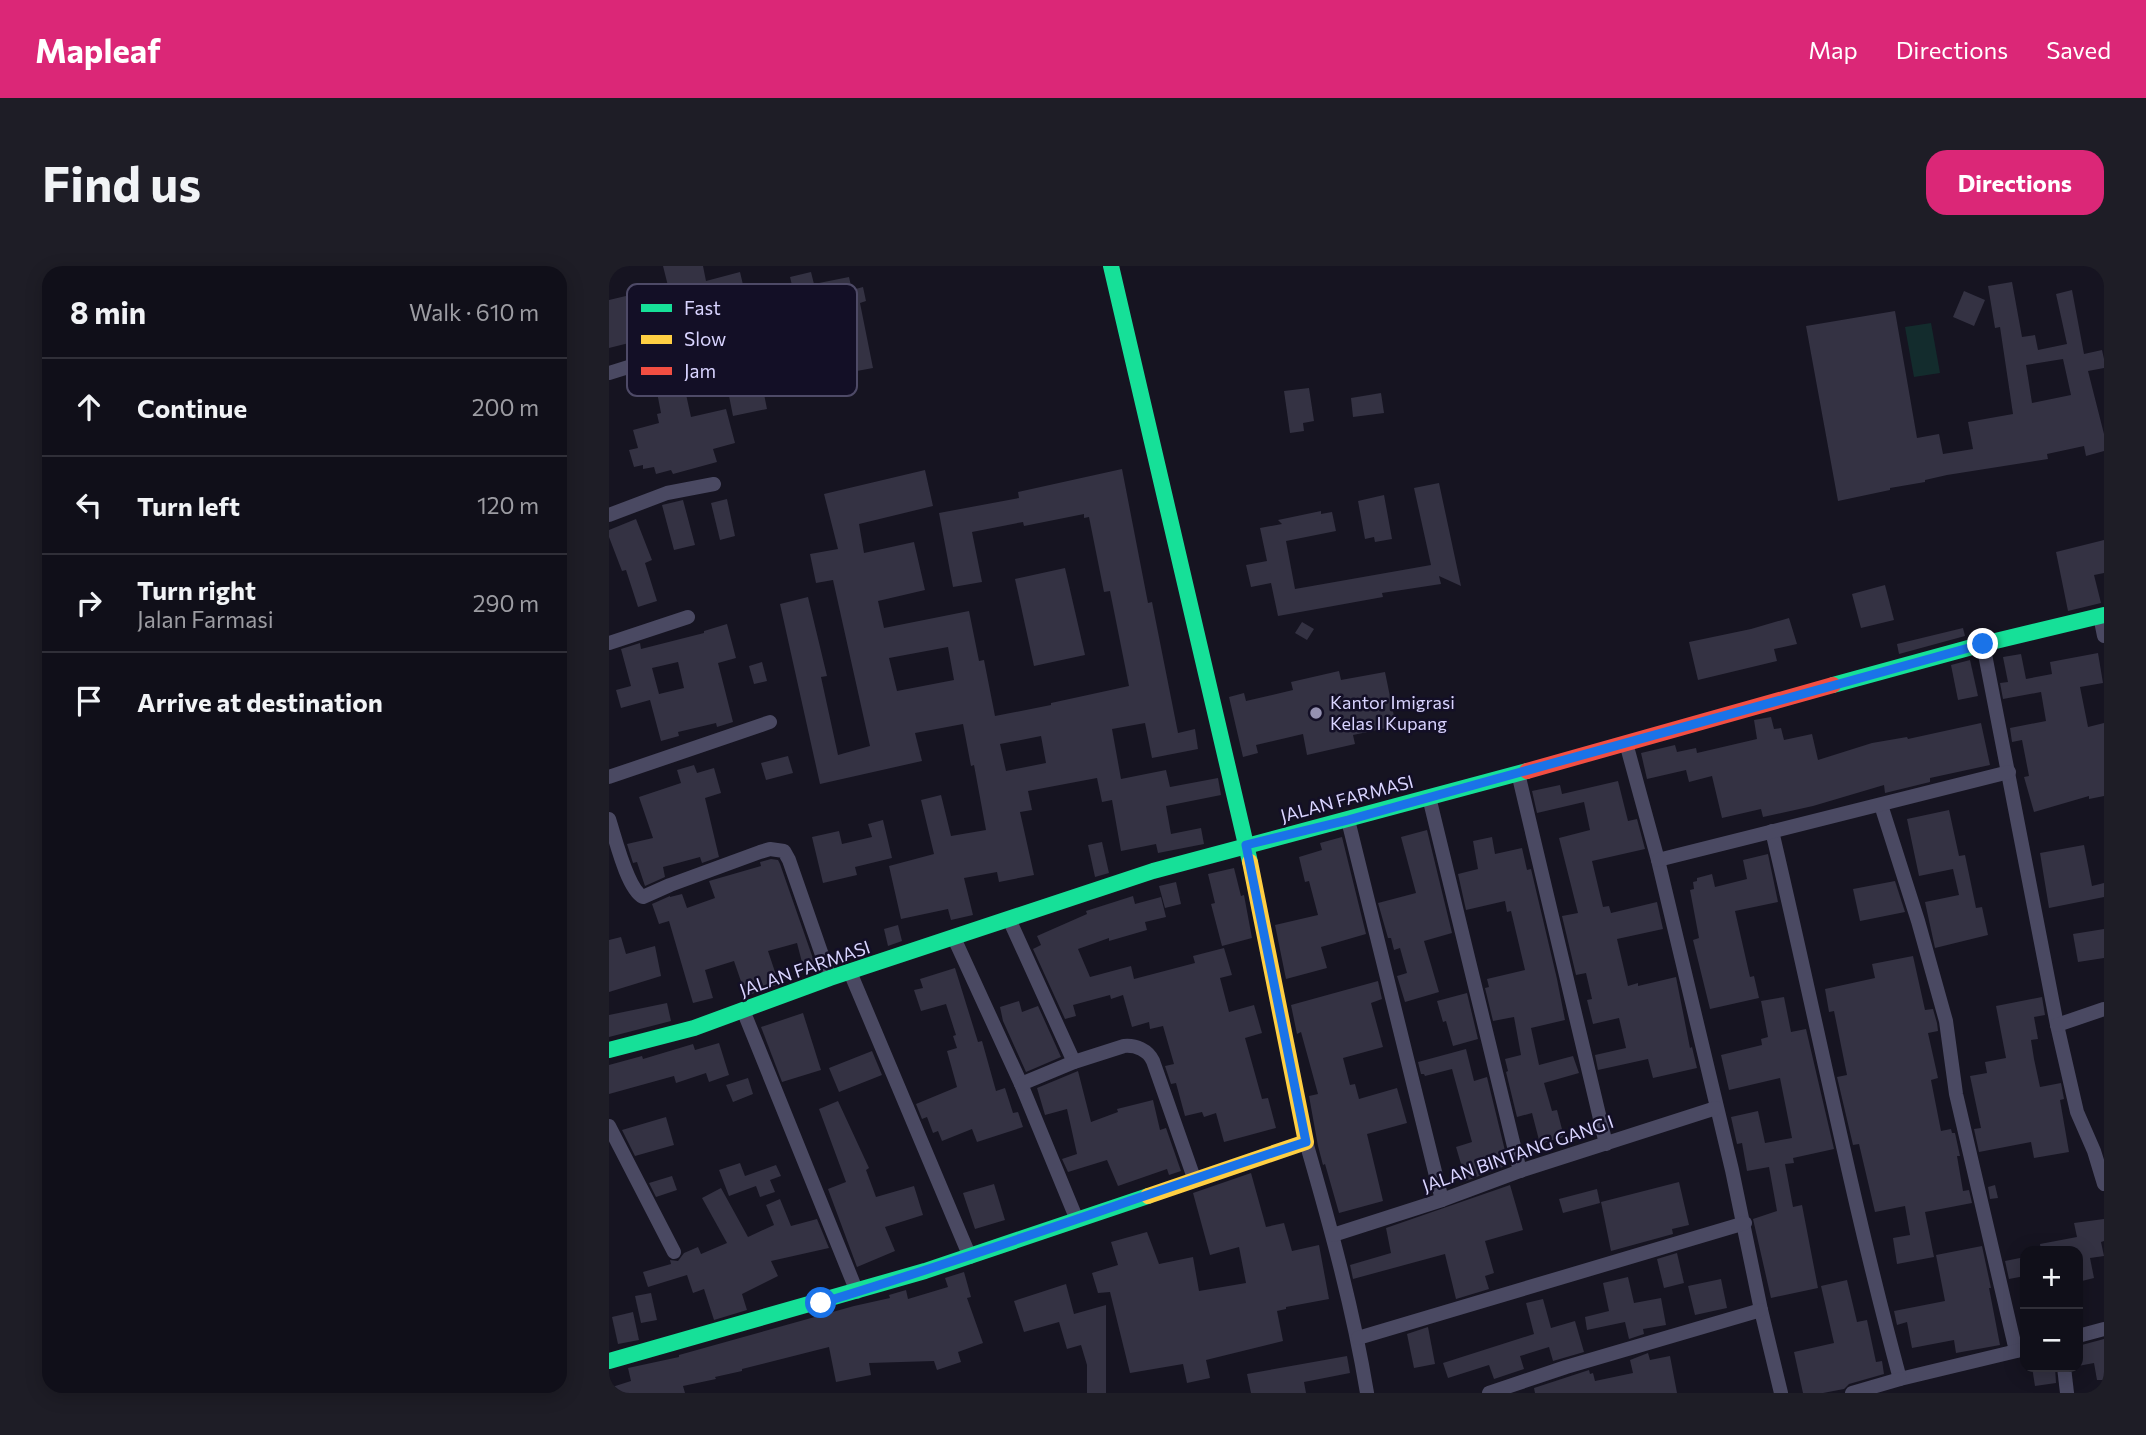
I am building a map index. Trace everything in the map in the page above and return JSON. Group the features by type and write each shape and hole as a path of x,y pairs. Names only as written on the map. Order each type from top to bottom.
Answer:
{"street":[{"path":"1111,266 1246,845 1306,1142 1333,1235 1358,1338 1367,1393"},
{"path":"609,373 627,367"},
{"path":"609,515 667,493 714,484"},
{"path":"2102,616 2104,636"},
{"name":"JALAN FARMASI","path":"609,1050 694,1028 830,978 1153,872 1983,644 2102,616"},
{"path":"609,643 688,617"},
{"path":"1983,644 2057,1025 2077,1112 2094,1151 2104,1184"},
{"path":"609,777 770,722"},
{"path":"1626,743 1658,860 1745,1223 1761,1311 1781,1393"},
{"path":"1658,860 2009,772"},
{"path":"1518,773 1606,1144"},
{"path":"1429,797 1520,1171"},
{"path":"1881,805 1946,1021 1956,1094 2020,1346"},
{"path":"609,819 631,881 638,894 643,897 760,852 770,849 784,851 830,978"},
{"path":"1348,820 1442,1200"},
{"path":"1772,831 1868,1259 1900,1379"},
{"path":"1009,919 1074,1062"},
{"path":"954,939 1021,1084 1077,1220"},
{"path":"850,972 970,1257"},
{"path":"2057,1025 2104,1009"},
{"path":"743,1010 857,1292"},
{"path":"1021,1084 1074,1062 1129,1046 1151,1056 1194,1178"},
{"name":"JALAN BINTANG GANG I","path":"1333,1235 1716,1108"},
{"path":"609,1126 674,1252"},
{"path":"609,1361 857,1292 970,1257 1194,1178 1306,1142"},
{"path":"1358,1338 1745,1223"},
{"path":"1489,1393 1566,1367 1761,1311"},
{"path":"2083,1335 2104,1329"},
{"path":"1852,1393 2020,1350"},
{"path":"2065,1372 2067,1393"}],"green space":[{"path":"1931,323 1940,373 1914,377 1905,327"}],"building":[{"path":"663,266 703,266 706,281 740,272 743,284 668,284"},
{"path":"811,272 814,284 792,284 790,277"},
{"path":"849,277 851,284 814,284"},
{"path":"2012,282 2022,337 2035,335 2038,350 2067,344 2056,294 2072,290 2084,354 2102,350 2104,359 2104,368 2088,371 2104,434 2104,451 2086,456 2084,446 2047,454 2048,459 1947,475 1838,501 1806,326 1895,311 1917,438 1939,434 1943,454 1973,449 1968,422 2013,414 2000,327 1995,328 1988,286","holes":["2063,359 2071,395 2032,403 2026,365"]},
{"path":"863,287 866,301 860,303 873,368 857,371 857,289"},
{"path":"1964,291 1985,300 1974,326 1953,317"},
{"path":"627,296 627,344 609,348 609,300"},
{"path":"1309,388 1314,421 1303,423 1304,431 1290,433 1284,391"},
{"path":"1381,393 1384,413 1353,417 1351,398"},
{"path":"658,396 686,396 691,417 726,409 735,443 713,449 717,462 673,474 671,470 656,474 654,467 634,467 629,450 638,448 633,430 659,423 657,414 661,413"},
{"path":"729,396 764,396 767,409 733,416"},
{"path":"1122,469 1148,603 1152,602 1178,733 1195,729 1198,749 1152,758 1145,723 1112,729 1121,779 1166,770 1170,787 1218,778 1221,795 1166,806 1171,834 1201,828 1204,844 1158,853 1156,844 1121,851 1112,800 1102,802 1097,778 1028,791 1032,810 1020,812 1034,875 999,882 997,872 964,878 973,915 951,920 948,909 901,919 889,866 934,854 921,800 941,795 951,836 986,830 963,724 915,733 922,761 820,784 780,604 808,597 827,676 821,677 838,755 870,746 833,580 816,583 810,554 838,549 824,494 925,470 933,506 859,524 864,553 914,542 925,590 878,601 884,628 969,611 979,661 984,660 995,716 1129,686 1110,591 1104,592 1089,517 1084,518 1084,514 1024,526 1023,522 972,532 982,582 953,587 939,513 1019,498 1018,492","holes":["948,647 954,680 897,691 889,658","1041,736 1046,763 1006,771 1000,744"]},
{"path":"1439,483 1461,586 1439,576 1441,584 1382,593 1383,597 1278,616 1271,583 1251,587 1246,565 1267,561 1260,528 1282,524 1278,520 1321,511 1321,514 1332,512 1336,531 1286,541 1295,589 1431,565 1414,488"},
{"path":"1384,495 1392,539 1375,542 1374,537 1365,539 1358,501"},
{"path":"727,499 735,536 720,540 711,503"},
{"path":"683,500 695,545 674,550 662,505"},
{"path":"636,519 652,560 645,563 657,601 638,607 626,570 622,571 609,537 609,530"},
{"path":"2104,540 2104,573 2094,575 2101,603 2068,611 2056,552"},
{"path":"1065,568 1085,655 1034,666 1015,579"},
{"path":"1885,585 1894,620 1861,628 1852,594"},
{"path":"1789,618 1797,644 1774,649 1777,661 1698,680 1689,642"},
{"path":"1302,622 1314,629 1307,640 1295,633"},
{"path":"727,624 736,658 718,663 733,722 678,732 679,736 661,741 650,700 621,708 616,690 631,686 621,649 640,643 641,649","holes":["678,662 684,688 659,694 652,668"]},
{"path":"1963,628 1965,636 1899,654 1897,644"},
{"path":"2098,653 2103,683 2080,687 2088,727 2104,723 2104,796 2089,799 2089,796 2034,812 2024,777 2029,776 2022,740 2012,742 2010,728 2046,721 2041,692 2003,699 2000,683 2008,682 2003,657 2021,654 2026,679 2052,674 2050,662"},
{"path":"1970,660 1978,696 1958,700 1951,665"},
{"path":"762,662 767,681 754,684 749,666"},
{"path":"1339,671 1341,680 1385,672 1396,726 1353,735 1355,744 1307,755 1303,734 1256,745 1258,753 1243,757 1229,697 1244,693 1246,701 1293,690 1291,682"},
{"path":"1771,717 1774,729 1781,728 1784,740 1812,734 1818,760 1872,743 1908,739 1981,723 1990,765 1930,778 1930,782 1885,793 1884,785 1813,806 1763,817 1761,809 1722,818 1712,776 1689,782 1686,770 1647,779 1641,753 1675,745 1677,752 1696,748 1697,753 1757,739 1754,720"},
{"path":"788,756 793,773 766,780 761,763"},
{"path":"694,765 697,773 714,768 721,793 705,798 719,857 702,863 700,857 663,867 665,877 645,886 637,862 633,863 627,844 653,838 639,797 681,783 677,770"},
{"path":"1618,781 1628,821 1637,819 1645,849 1592,861 1603,907 1609,906 1611,913 1657,902 1663,929 1617,939 1628,986 1676,977 1690,1048 1692,1047 1697,1068 1653,1078 1648,1059 1598,1070 1595,1055 1626,1048 1619,1018 1593,1024 1587,1000 1592,999 1586,973 1576,975 1562,916 1578,913 1559,838 1590,830 1584,802 1537,813 1532,791 1560,785 1562,794"},
{"path":"1949,810 1959,856 1965,855 1976,908 1982,907 1988,935 1935,948 1925,902 1959,895 1953,869 1919,876 1907,819"},
{"path":"883,820 892,858 855,867 857,875 823,883 812,837 839,831 842,844 872,837 868,824"},
{"path":"1427,830 1452,933 1424,941 1439,992 1405,1002 1397,976 1407,973 1400,948 1394,950 1391,938 1388,938 1378,903 1416,893 1401,837"},
{"path":"1342,837 1366,934 1321,947 1327,968 1286,979 1275,925 1318,915 1299,857 1322,850 1320,843"},
{"path":"1492,837 1495,854 1522,848 1527,870 1531,869 1557,979 1565,1020 1531,1028 1539,1065 1573,1056 1579,1073 1544,1083 1552,1111 1557,1110 1564,1137 1540,1144 1532,1113 1517,1117 1506,1072 1505,1059 1521,1055 1514,1017 1493,1021 1485,988 1489,987 1487,979 1525,970 1511,911 1507,912 1505,901 1466,910 1458,874 1478,869 1473,841"},
{"path":"1102,842 1109,873 1095,877 1088,845"},
{"path":"2084,845 2092,886 2104,883 2104,897 2049,908 2040,853"},
{"path":"1768,854 1778,902 1735,911 1750,977 1754,976 1759,998 1710,1009 1693,940 1699,938 1690,890 1694,889 1693,882 1697,881 1697,878 1712,874 1715,887 1747,879 1743,860"},
{"path":"778,860 780,864 817,970 805,974 797,943 768,951 779,984 746,996 734,961 705,970 713,998 693,1003 669,921 659,924 652,904 682,894 687,908 715,898 709,881 761,866 760,862"},
{"path":"1234,868 1241,896 1244,895 1252,938 1222,946 1211,904 1215,903 1208,874"},
{"path":"1895,881 1905,912 1860,921 1853,889"},
{"path":"1176,882 1181,904 1165,908 1159,886"},
{"path":"1133,896 1135,904 1161,897 1166,917 1145,922 1147,930 1109,941 1109,938 1078,949 1090,977 1131,966 1134,979 1195,963 1193,956 1224,948 1232,975 1220,978 1229,1012 1254,1005 1262,1033 1245,1038 1262,1099 1268,1098 1276,1128 1224,1142 1216,1113 1204,1117 1202,1112 1185,1116 1176,1083 1171,1084 1165,1066 1174,1064 1163,1026 1150,1029 1149,1022 1132,1027 1123,995 1111,999 1110,995 1073,1005 1076,1016 1065,1019 1033,949 1041,945 1037,936 1087,914 1086,911"},
{"path":"898,925 902,941 888,946 884,929"},
{"path":"2104,929 2104,958 2078,962 2073,934"},
{"path":"621,937 626,954 655,946 661,976 609,992 609,940"},
{"path":"1913,956 1925,1010 1933,1009 1937,1023 1938,1031 1928,1033 1938,1078 1931,1080 1941,1131 1951,1129 1952,1133 1955,1133 1963,1191 1969,1190 1972,1203 1925,1212 1934,1257 1897,1264 1893,1238 1910,1235 1905,1206 1875,1212 1859,1144 1853,1145 1837,1077 1847,1075 1834,1011 1829,1012 1825,989 1875,978 1872,964"},
{"path":"955,968 978,1042 982,1041 996,1091 1005,1088 1013,1113 1018,1112 1023,1127 977,1142 972,1129 942,1141 938,1131 933,1133 927,1117 922,1119 916,1104 957,1087 947,1051 957,1048 953,1036 956,1035 946,1004 921,1011 914,990 923,988 920,979"},
{"path":"1378,981 1382,999 1371,1003 1383,1047 1343,1058 1350,1085 1355,1084 1359,1099 1397,1088 1407,1123 1367,1134 1383,1201 1339,1213 1318,1146 1309,1096 1318,1094 1301,1032 1297,1034 1291,1005"},
{"path":"1467,993 1478,1039 1453,1046 1437,1001"},
{"path":"1784,997 1791,1032 1806,1029 1834,1149 1793,1158 1794,1163 1785,1164 1793,1207 1802,1205 1818,1288 1771,1298 1753,1219 1777,1211 1769,1167 1747,1171 1742,1143 1737,1144 1731,1117 1758,1111 1765,1143 1792,1138 1780,1078 1729,1090 1721,1055 1762,1045 1761,1039 1768,1037 1761,1001"},
{"path":"2042,997 2045,1015 2034,1017 2038,1039 2031,1040 2034,1059 2040,1087 2061,1083 2064,1099 2060,1100 2069,1152 2034,1158 2031,1142 1979,1152 1974,1129 1981,1128 1970,1076 1987,1073 1985,1062 2006,1058 1996,1006"},
{"path":"1019,1001 1022,1012 1038,1006 1061,1057 1026,1072 1003,1021 1000,1007"},
{"path":"667,1003 671,1021 609,1037 609,1015"},
{"path":"803,1013 821,1070 782,1082 761,1027"},
{"path":"719,1043 729,1075 709,1082 706,1073 676,1083 674,1076 609,1094 609,1065 642,1056 643,1059 693,1044 695,1050"},
{"path":"1466,1049 1474,1081 1487,1077 1508,1163 1466,1181 1456,1147 1472,1142 1452,1069 1425,1076 1421,1074 1418,1062"},
{"path":"872,1051 882,1075 839,1092 829,1068"},
{"path":"1078,1071 1091,1122 1118,1112 1117,1109 1153,1100 1160,1130 1166,1128 1181,1171 1169,1175 1167,1169 1118,1186 1107,1160 1068,1172 1062,1159 1077,1154 1067,1109 1045,1115 1037,1088"},
{"path":"748,1078 753,1094 733,1102 726,1085"},
{"path":"838,1101 869,1168 866,1170 876,1197 914,1186 923,1215 885,1227 895,1251 857,1267 828,1189 846,1182 819,1109"},
{"path":"666,1117 674,1145 635,1156 622,1130"},
{"path":"740,1163 745,1176 776,1165 781,1176 770,1180 775,1192 760,1197 756,1186 729,1196 719,1170"},
{"path":"1251,1173 1266,1227 1284,1223 1292,1251 1319,1245 1329,1299 1277,1311 1283,1341 1206,1360 1210,1378 1187,1383 1183,1364 1130,1373 1110,1292 1098,1293 1092,1273 1118,1265 1111,1242 1147,1232 1159,1264 1193,1257 1199,1291 1246,1283 1239,1247 1210,1255 1193,1193"},
{"path":"672,1176 677,1190 656,1197 649,1183"},
{"path":"1679,1182 1689,1225 1672,1229 1673,1234 1611,1251 1601,1202"},
{"path":"994,1184 1005,1220 975,1229 963,1193"},
{"path":"1510,1185 1523,1230 1485,1241 1494,1273 1485,1276 1489,1289 1456,1299 1445,1254 1353,1279 1350,1265 1391,1253 1386,1228"},
{"path":"1995,1185 1998,1198 1990,1199 1988,1187"},
{"path":"721,1188 748,1237 774,1225 766,1205 780,1199 791,1226 817,1219 829,1248 771,1261 778,1276 742,1294 747,1310 714,1320 704,1289 693,1293 687,1275 648,1287 643,1272 671,1264 670,1260 678,1261 684,1253 698,1247 701,1254 727,1243 702,1198"},
{"path":"1597,1189 1600,1203 1563,1213 1559,1199"},
{"path":"2104,1219 2104,1241 2101,1242 2104,1256 2090,1258 2094,1278 2083,1281 2083,1246 2040,1246 2077,1237 2074,1223"},
{"path":"1982,1246 2000,1345 1956,1353 1954,1340 1912,1348 1907,1322 1897,1325 1894,1311 1945,1301 1936,1255"},
{"path":"1677,1253 1684,1283 1664,1288 1657,1259"},
{"path":"2020,1258 2020,1277 2009,1279 2005,1261"},
{"path":"964,1272 971,1297 967,1298 983,1343 958,1352 961,1362 937,1370 934,1361 869,1363 871,1375 836,1382 829,1347 683,1386 685,1393 609,1393 609,1388 631,1381 628,1368 679,1357 890,1298 889,1295 906,1290 908,1299 948,1287 945,1278"},
{"path":"1628,1277 1634,1303 1661,1298 1666,1325 1643,1329 1644,1334 1629,1339 1625,1322 1587,1330 1585,1317 1609,1311 1603,1283"},
{"path":"1721,1279 1727,1308 1695,1315 1688,1286"},
{"path":"1847,1280 1857,1322 1867,1320 1876,1362 1882,1361 1884,1374 1849,1384 1844,1389 1803,1393 1794,1352 1834,1343 1821,1286"},
{"path":"1066,1284 1074,1314 1106,1305 1106,1393 1087,1393 1087,1365 1081,1345 1067,1349 1059,1322 1024,1332 1014,1301"},
{"path":"651,1293 657,1320 641,1323 635,1296"},
{"path":"1543,1299 1551,1328 1575,1321 1584,1352 1553,1361 1549,1347 1520,1356 1524,1369 1494,1379 1489,1365 1448,1378 1443,1363 1534,1334 1526,1303"},
{"path":"633,1312 639,1340 618,1344 612,1317"},
{"path":"1428,1327 1435,1364 1414,1368 1407,1334"},
{"path":"2104,1339 2104,1380 2097,1380 2094,1363 2083,1365 2083,1345"},
{"path":"1648,1353 1650,1360 1670,1356 1677,1393 1535,1393 1534,1388 1589,1370 1595,1381 1633,1373 1630,1360"},
{"path":"1347,1356 1350,1373 1304,1382 1306,1393 1251,1393 1247,1374"},
{"path":"2033,1372 2055,1372 2056,1383 2035,1386"}],"traffic: fast":[{"path":"1111,266 1250,862"},
{"path":"1833,685 1983,644 2104,615"},
{"path":"609,1050 694,1028 830,978 1153,871 1527,771"},
{"path":"609,1361 925,1271 1148,1196"}],"traffic: slow":[{"path":"1148,1196 1306,1142 1250,862"}],"traffic: jam":[{"path":"1527,771 1833,685"}],"place":[{"name":"Kantor Imigrasi Kelas I Kupang","path":"1316,713"}],"route":[{"path":"821,1303 970,1257 1194,1178 1306,1142 1246,845 1348,820 1983,644"}]}
